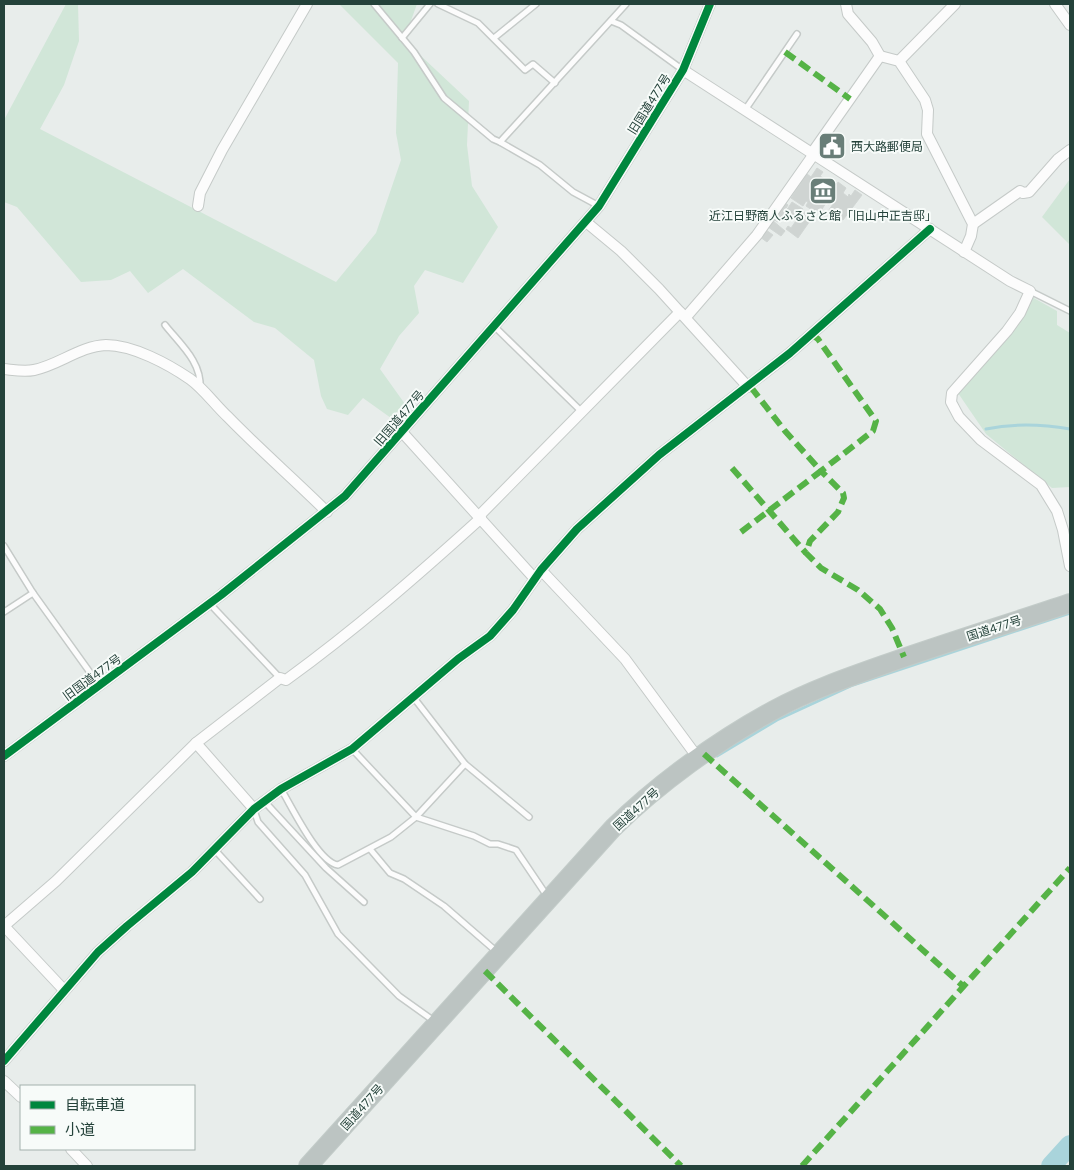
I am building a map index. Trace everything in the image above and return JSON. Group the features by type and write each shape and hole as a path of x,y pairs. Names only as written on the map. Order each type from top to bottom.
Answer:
{"highway":[{"name":"国道477号","path":"308,1166 613,828 640,802 698,758 775,710 839,681 904,657 1070,604"}],"street":[{"path":"198,206 200,193 222,150 307,4"},
{"name":"旧国道477号","path":"4,756 210,604 345,496 599,206 683,70 710,4"},
{"path":"846,4 848,14 872,42 880,56 899,60 925,100 928,110 927,134 973,224 971,236 964,252"},
{"path":"899,60 955,4"},
{"path":"1055,4 1070,26"},
{"path":"681,313 686,317 752,241 880,56"},
{"path":"683,70 964,252 1010,281 1030,291 1020,313 1007,331 952,393 951,402 959,418 981,440 1041,485 1057,511 1070,566"},
{"path":"973,224 1020,191 1023,193 1029,192 1058,159 1070,150"},
{"path":"586,222 621,251 681,313 748,387"},
{"path":"4,1061 98,952 192,872 254,809 281,789 352,749 458,659 490,636 513,610 541,570 577,529 659,455 790,353 930,229"},
{"path":"64,990 4,926 56,881 196,744 280,678 286,680 334,645 400,590 480,517 581,410 681,313"},
{"path":"4,369 24,371 35,369 104,345 130,349 160,361 189,378 327,512"},
{"path":"402,432 535,579"},
{"path":"541,570 625,659 698,758"},
{"path":"196,744 254,809"},
{"path":"4,1081 20,1096"},
{"path":"72,1150 88,1166"}],"lane":[{"path":"374,4 414,52 444,98 493,139 540,165 573,192 599,206"},
{"path":"402,38 430,4"},
{"path":"438,4 478,23 525,70 533,64 555,83"},
{"path":"494,38 536,4"},
{"path":"500,142 626,4"},
{"path":"611,21 621,25 683,70"},
{"path":"745,110 796,34"},
{"path":"1030,291 1070,311"},
{"path":"165,325 194,360 201,378 200,388"},
{"path":"494,326 581,410"},
{"path":"4,546 33,593 99,686"},
{"path":"4,612 33,593"},
{"path":"210,604 280,678"},
{"path":"414,698 465,764 529,817"},
{"path":"352,749 416,817 474,836 490,844 498,844 516,850 549,900"},
{"path":"281,789 310,839 332,864 338,865 391,837 416,817 465,764"},
{"path":"264,801 326,868 364,902"},
{"path":"254,809 258,822 304,875 338,934 399,996 437,1023"},
{"path":"214,849 260,899"},
{"path":"370,849 390,872 404,879 444,906 500,955"}],"green space":[{"path":"66,4 78,4 79,41 64,85 40,129 336,282 376,233 401,160 396,133 398,63 339,4 417,4 404,40 469,101 467,145 472,186 498,227 463,283 425,270 414,286 419,313 399,336 380,369 405,404 391,418 363,398 348,415 327,409 321,396 314,360 275,328 254,322 183,269 148,293 130,271 111,280 81,282 17,207 4,202 4,120"},
{"path":"1070,179 1070,245 1042,217"},
{"path":"1032,297 1057,311 1057,325 1070,333 1070,487 1052,488 986,434 958,393"}],"building":[{"path":"830,134 843,142 833,158 820,149"},
{"path":"817,168 823,172 820,176 833,185 835,182 837,184 838,182 846,188 843,193 848,197 855,190 862,195 843,220 829,210 833,204 831,202 829,205 826,203 820,212 817,210 815,212 806,206 808,202 806,201 803,206 791,198 807,174 811,177"},
{"path":"792,202 803,209 796,218 786,211"},
{"path":"785,203 788,205 784,211 786,213 778,222 773,219"},
{"path":"803,211 812,218 798,238 786,229 788,226 791,228"},
{"path":"772,220 785,231 781,236 768,227"},
{"path":"766,230 773,235 767,242 760,237"}],"waterway":[{"path":"986,429 1028,425 1070,429"},
{"path":"717,756 777,720 853,685 1070,613"},
{"path":"1051,1166 1070,1145"}],"marked path":[{"path":"785,52 850,99"},
{"path":"811,334 818,339 876,421 873,431 821,471 843,493 844,498 838,512 810,541 806,553 821,568 858,590 880,609 892,628 904,657"},
{"path":"741,532 821,471 785,431 750,386"},
{"path":"732,468 806,553"},
{"path":"704,754 963,986"},
{"path":"802,1166 1070,868"},
{"path":"485,971 681,1166"}],"cycle path":[{"path":"4,756 221,595 345,496 599,206 683,70 710,4"},
{"path":"4,1061 98,952 192,872 254,809 281,789 352,749 458,659 490,636 513,610 541,570 577,529 659,455 790,353 930,229"}],"place":[{"name":"西大路郵便局","path":"832,146"},
{"name":"近江日野商人ふるさと館「旧山中正吉邸」","path":"823,191"}]}
